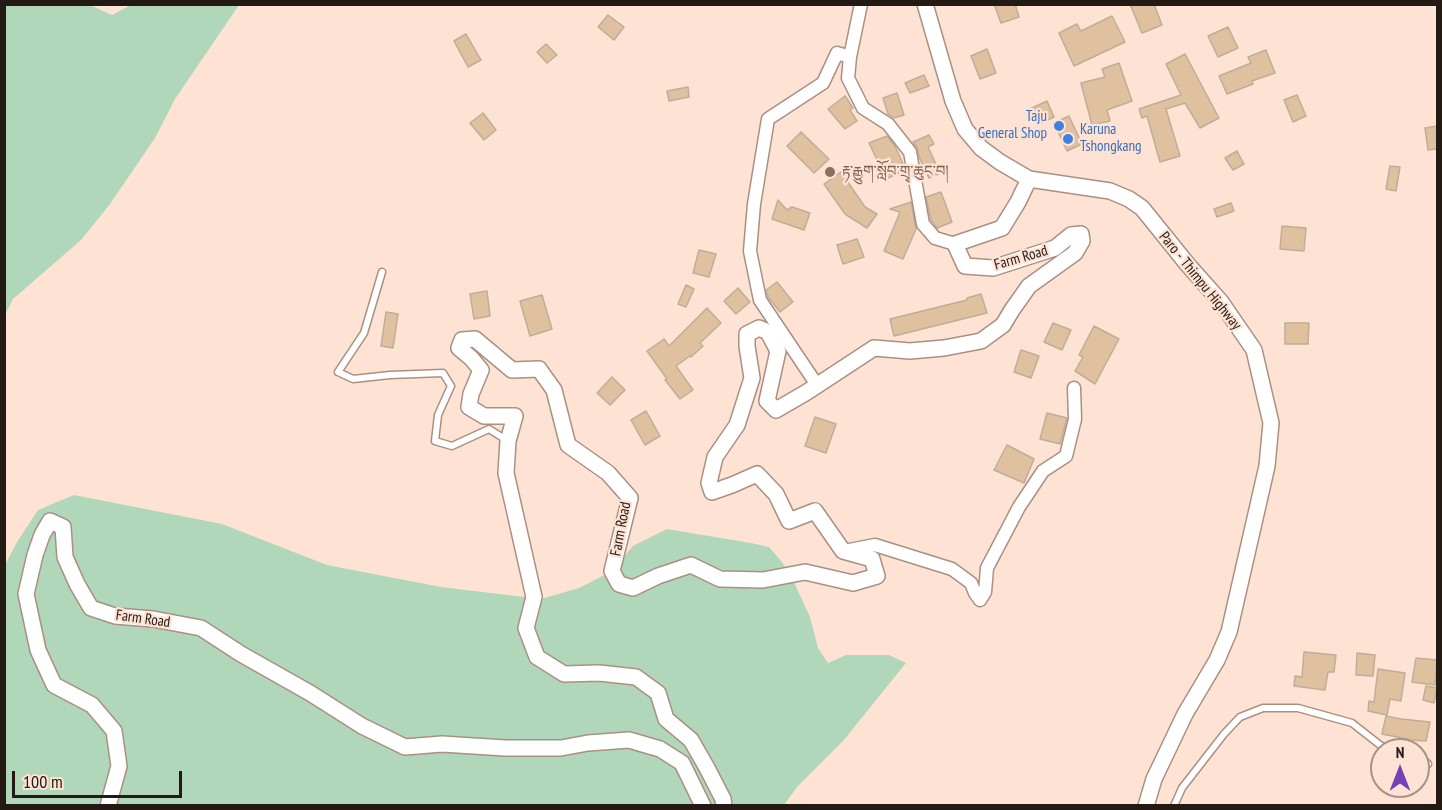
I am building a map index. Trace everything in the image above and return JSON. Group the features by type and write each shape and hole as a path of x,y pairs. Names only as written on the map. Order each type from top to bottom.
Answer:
{"street":[{"path":"861,4 848,78 863,108 888,124 910,152 923,224 935,238 955,244 1002,228 1029,180"},
{"name":"Paro - Thimpu Highway","path":"925,4 953,101 965,129 981,148 1029,180 1110,190 1142,208 1221,302 1254,350 1271,423 1267,466 1229,632 1217,660 1185,714 1154,779 1146,806"},
{"path":"817,385 760,300 750,250 754,204 768,119 824,84 837,53 850,57"},
{"name":"Farm Road","path":"724,806 723,799 691,740 666,719 658,693 636,677 599,673 564,674 537,657 526,628 534,597 506,473 508,441 515,416 484,416 468,407 481,370 459,348 462,340 475,339 512,370 539,369 554,390 568,445 608,473 630,498 612,571 619,584 633,588 658,576 691,565 720,579 763,580 805,572 853,583 877,576 872,560 843,551 815,511 789,521 776,494 756,474 712,492 709,483 715,457 737,425 752,378 747,334 759,328 768,332 778,351 767,401 776,410 874,348 910,351 981,341 1003,325 1029,286 1075,253 1083,241 1081,234 1071,235 1055,248 993,268 965,266 955,244"},
{"path":"843,551 875,545 952,569 971,583 980,600 985,592 987,568 1019,507 1043,471 1066,456 1075,419 1074,388"},
{"name":"Farm Road","path":"108,806 119,766 114,731 92,705 54,684 38,650 26,594 35,555 42,535 51,521 63,527 64,557 91,608 115,616 153,619 201,628 362,726 405,747 442,744 505,748 561,747 629,740 660,749 682,763 703,806"}],"lane":[{"path":"382,272 364,333 338,372 352,379 443,373 451,386 438,415 435,441 452,446 489,429 508,441"},
{"path":"1174,806 1182,788 1224,734 1240,717 1263,708 1298,708 1352,723 1371,738"}],"green space":[{"path":"5,4 90,5 112,15 131,5 239,5 175,99 155,138 110,204 81,240 13,299 5,315"},
{"path":"74,495 222,524 327,565 441,587 541,599 579,588 612,571 633,546 667,529 751,543 769,547 782,562 810,617 818,648 828,663 846,655 889,655 906,663 843,741 797,787 784,805 5,805 4,567 38,510"}],"building":[{"path":"994,4 1015,4 1019,17 1001,23"},
{"path":"1130,4 1154,4 1162,25 1142,33"},
{"path":"608,15 624,27 614,40 598,27"},
{"path":"1112,16 1125,42 1074,66 1059,33 1077,24 1081,31"},
{"path":"1228,27 1238,48 1218,57 1208,36"},
{"path":"466,34 481,60 468,67 454,41"},
{"path":"546,44 557,55 547,63 537,52"},
{"path":"987,49 996,73 980,79 971,56"},
{"path":"1266,50 1275,73 1252,81 1253,84 1227,94 1219,76 1251,63 1248,57"},
{"path":"1185,54 1219,118 1200,128 1185,103 1166,109 1180,156 1160,162 1147,116 1142,118 1139,109 1181,95 1166,64"},
{"path":"1119,63 1132,101 1107,110 1110,121 1092,125 1081,83 1105,77 1102,69"},
{"path":"924,75 929,86 910,93 905,83"},
{"path":"688,87 689,97 669,101 667,91"},
{"path":"897,93 904,115 894,118 888,114 883,98"},
{"path":"1297,95 1306,116 1293,122 1284,100"},
{"path":"845,96 853,108 850,110 857,121 845,129 828,109"},
{"path":"1047,101 1054,117 1037,125 1030,109"},
{"path":"483,113 496,130 484,140 470,123"},
{"path":"1069,116 1082,144 1067,151 1054,123"},
{"path":"1437,126 1437,149 1428,150 1425,128"},
{"path":"801,132 829,159 814,173 787,146"},
{"path":"929,135 934,144 928,147 940,173 929,178 913,142"},
{"path":"887,136 895,146 905,170 886,179 869,143"},
{"path":"1237,151 1244,164 1233,170 1225,158"},
{"path":"1390,166 1400,167 1396,191 1386,189"},
{"path":"841,172 865,207 877,214 867,228 845,214 824,184"},
{"path":"941,192 952,222 937,228 931,220 926,197"},
{"path":"778,200 787,210 792,207 810,213 804,230 772,219"},
{"path":"911,202 916,229 903,259 884,251 900,212 890,209"},
{"path":"1231,203 1234,211 1217,217 1214,209"},
{"path":"1282,226 1306,228 1304,251 1280,249"},
{"path":"857,239 864,257 843,264 837,245"},
{"path":"699,250 716,254 709,277 693,273"},
{"path":"777,282 793,302 780,312 768,297 766,290"},
{"path":"686,285 694,289 686,307 678,304"},
{"path":"738,288 750,302 736,314 724,301"},
{"path":"487,291 490,316 474,319 470,294"},
{"path":"981,294 987,313 894,336 890,319 967,300 967,298"},
{"path":"542,295 552,329 530,336 520,301"},
{"path":"707,308 721,323 700,343 703,346 676,366 693,390 680,399 647,351 664,339 669,346"},
{"path":"386,312 398,314 393,348 381,346"},
{"path":"1053,323 1071,330 1062,350 1044,342"},
{"path":"1285,323 1309,323 1308,344 1285,344"},
{"path":"1094,326 1119,339 1095,384 1075,371 1083,357 1079,355"},
{"path":"1021,350 1039,356 1031,378 1014,372"},
{"path":"612,377 625,390 610,405 597,393"},
{"path":"646,411 660,436 645,445 631,420"},
{"path":"1047,413 1067,418 1060,444 1040,439"},
{"path":"815,417 836,424 826,453 805,446"},
{"path":"1007,445 1034,459 1024,483 994,470"},
{"path":"1304,652 1336,655 1334,672 1328,672 1325,690 1294,686 1295,676 1302,677"},
{"path":"1357,653 1375,655 1373,676 1356,675"},
{"path":"1416,658 1437,660 1435,685 1412,682"},
{"path":"1378,669 1405,673 1401,701 1390,699 1387,715 1368,711 1369,701 1374,702"},
{"path":"1426,686 1437,688 1434,703 1423,700"},
{"path":"1386,716 1430,722 1427,738 1403,738 1382,734"}],"place":[{"name":"Taju General Shop","path":"1059,126"},
{"name":"Karuna Tshongkang","path":"1068,139"},
{"name":"རྟ་རྒྱུག་སློབ་གྲྭ་ཆུང་བ།","path":"830,172"}]}
